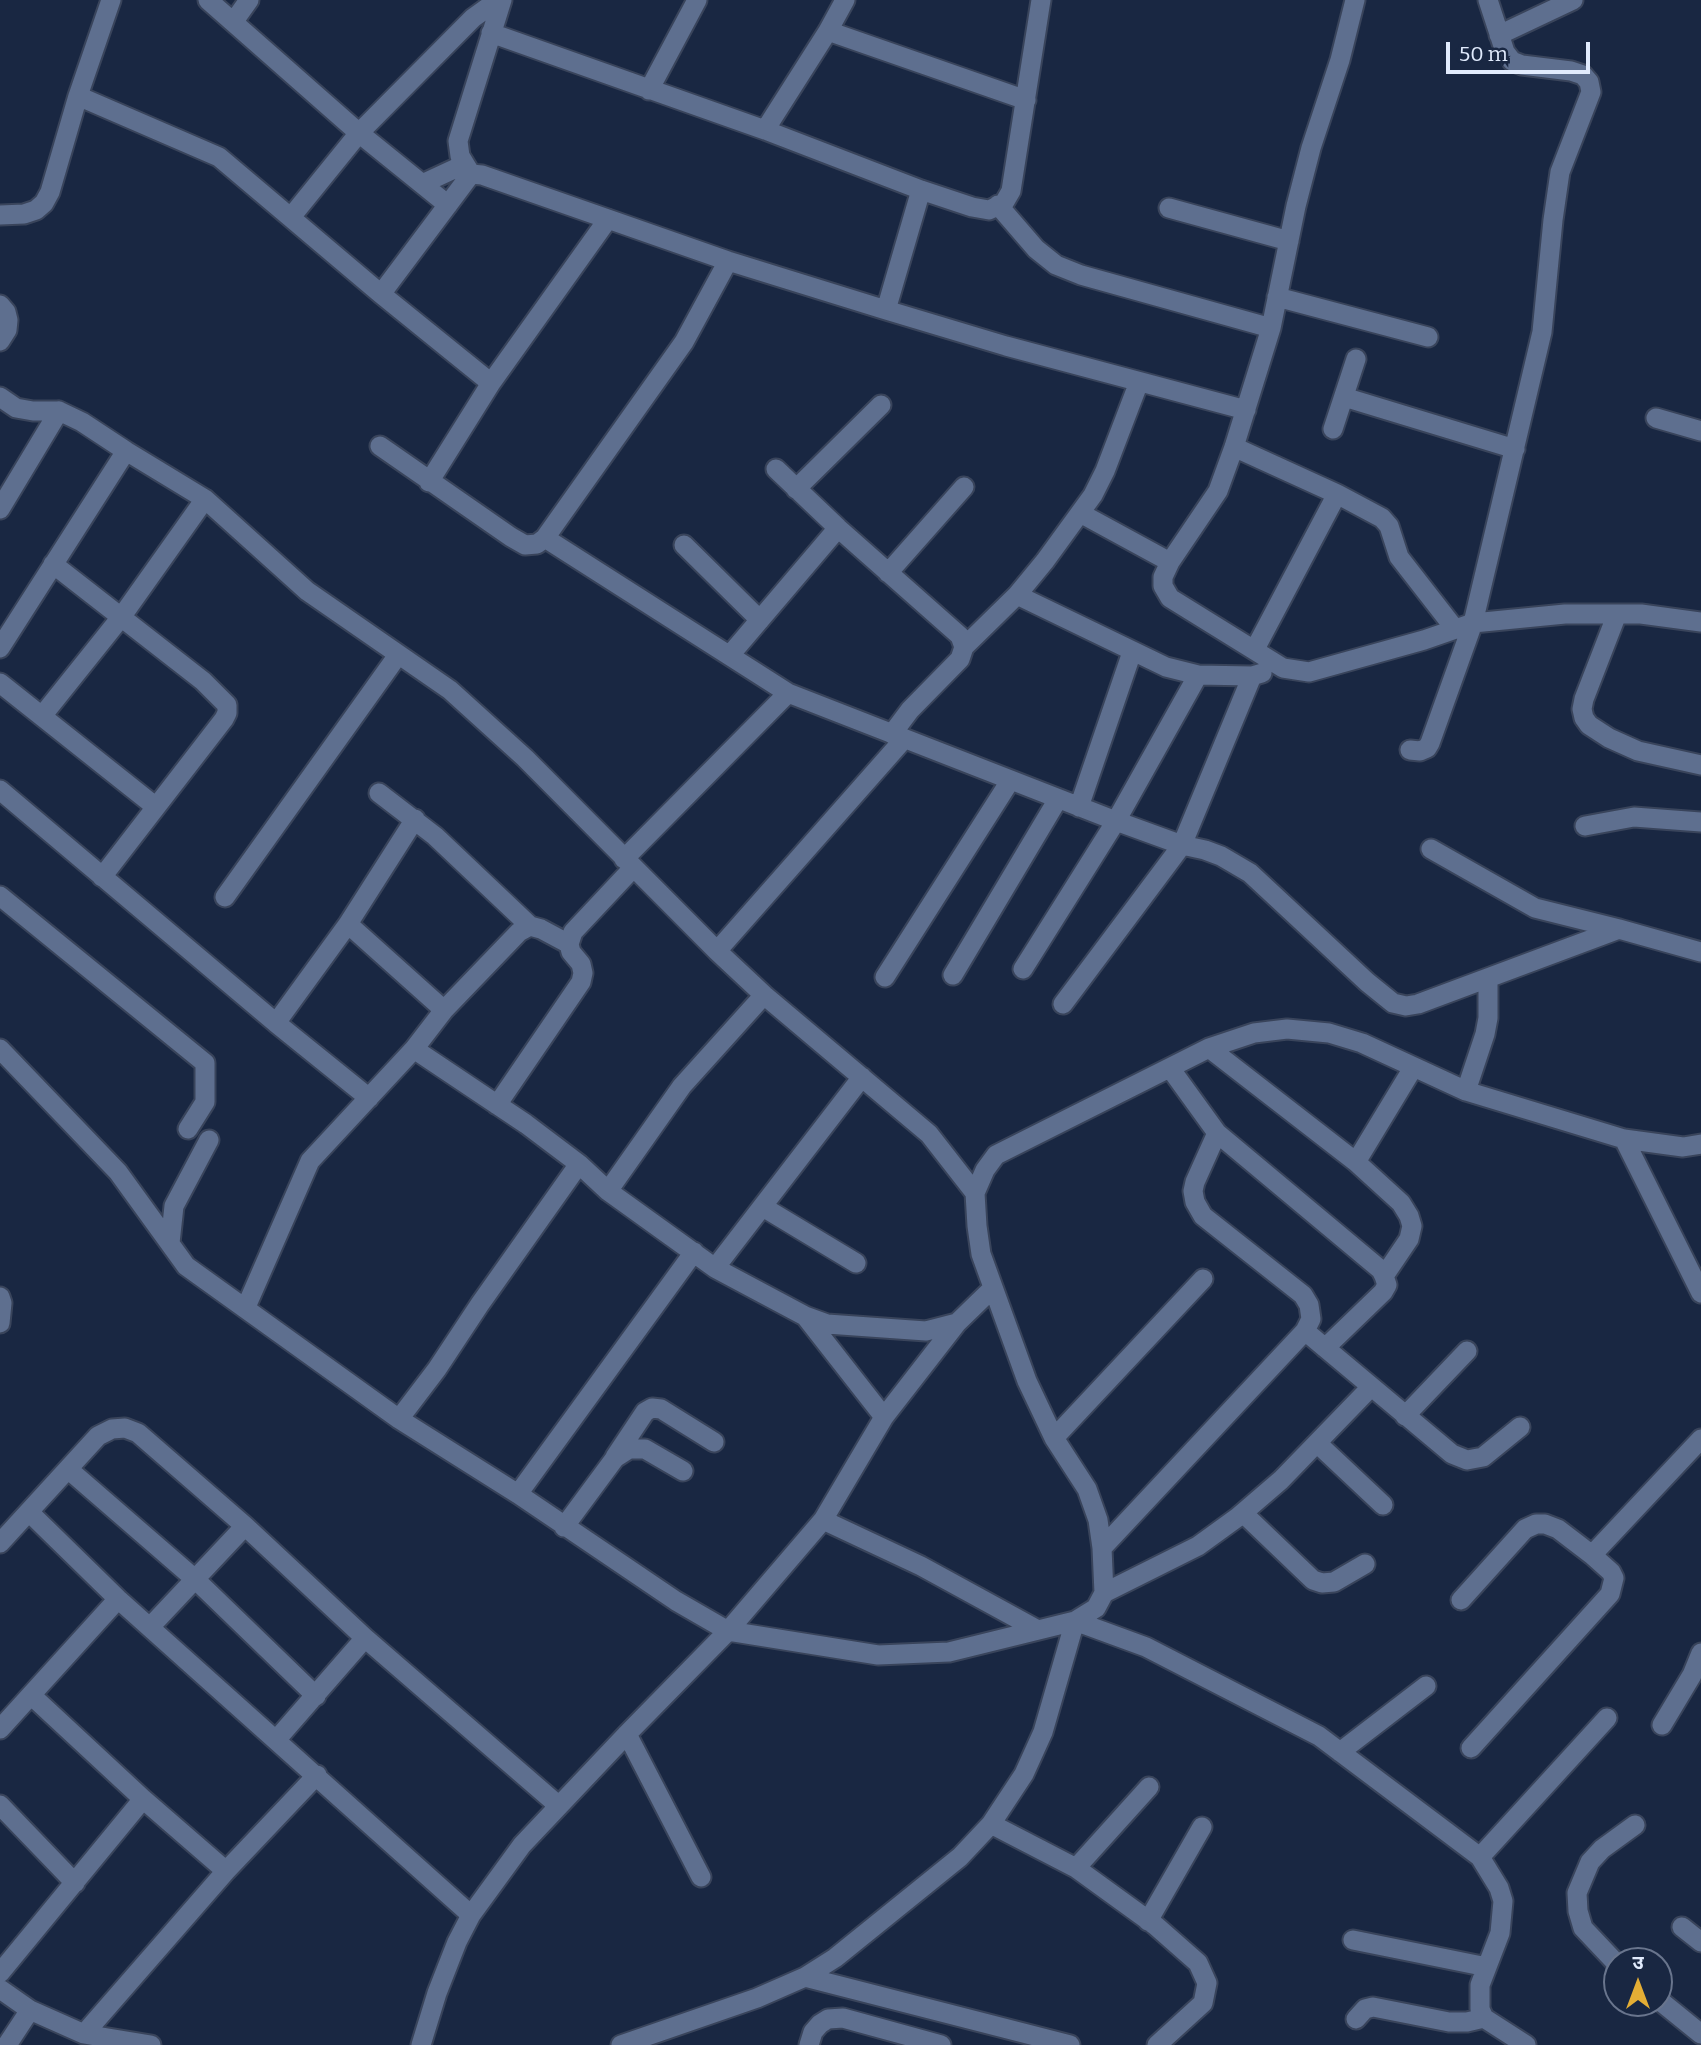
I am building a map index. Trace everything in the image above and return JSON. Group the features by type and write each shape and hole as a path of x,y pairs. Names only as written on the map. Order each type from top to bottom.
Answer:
{"street":[{"path":"0,215 24,214 36,209 44,203 50,192 78,96 111,0"},
{"path":"208,0 234,20 359,133 448,205"},
{"path":"234,20 249,0"},
{"path":"291,217 359,133 473,18 500,0"},
{"path":"500,0 458,141 460,156 468,169 728,261 886,310 1006,346 1246,410"},
{"path":"649,90 697,0"},
{"path":"765,130 845,0"},
{"path":"491,33 765,130 921,190 972,207 989,209 1004,202 1011,191 1041,0"},
{"path":"1283,668 1170,598 1163,586 1163,577 1170,562 1218,491 1234,447 1270,328 1311,148 1340,60 1355,0"},
{"path":"1410,750 1420,751 1430,743 1515,449 1542,332 1560,172 1591,92 1589,82 1583,75 1512,61 1505,52 1488,0"},
{"path":"1499,35 1573,0"},
{"path":"828,31 1026,100"},
{"path":"78,96 219,157 491,383"},
{"path":"422,184 468,169"},
{"path":"381,294 448,205 468,169"},
{"path":"886,310 921,190"},
{"path":"998,205 1036,249 1056,265 1081,275 1270,328"},
{"path":"1169,208 1289,241"},
{"path":"429,482 491,383 608,219"},
{"path":"380,446 429,482 526,545 537,544 545,538 684,342 728,261"},
{"path":"1277,296 1428,337"},
{"path":"0,305 8,320 7,330 0,341"},
{"path":"1334,429 1356,359"},
{"path":"717,951 898,736 910,710 960,659 964,648 1017,595 1045,561 1093,495 1139,382"},
{"path":"0,397 16,408 59,411 82,422 205,499 307,591 459,698 525,758 764,995 929,1134 975,1193"},
{"path":"1344,397 1515,449"},
{"path":"796,489 881,405"},
{"path":"0,509 59,411"},
{"path":"1656,418 1701,431"},
{"path":"1234,447 1337,494 1382,518 1389,526 1399,557 1464,626"},
{"path":"3,635 127,451"},
{"path":"776,469 960,636 964,648"},
{"path":"888,573 964,487"},
{"path":"1255,649 1337,494"},
{"path":"42,716 122,616 205,499"},
{"path":"1080,513 1170,562"},
{"path":"730,655 838,528"},
{"path":"545,538 788,692 1010,781 1182,845 1221,856 1250,873 1393,1003 1406,1006 1418,1004 1619,929"},
{"path":"684,545 760,620"},
{"path":"53,564 203,681 226,705 227,713 224,719 102,877"},
{"path":"1017,595 1132,652 1166,667 1198,675 1252,676 1283,668 1309,672 1464,626 1565,614 1641,614 1701,622"},
{"path":"1617,614 1584,699 1584,718 1589,725 1609,738 1638,751 1701,765"},
{"path":"1079,807 1132,652"},
{"path":"225,897 398,655"},
{"path":"1023,969 1116,821 1198,675"},
{"path":"1063,1004 1182,845 1252,676"},
{"path":"0,683 156,807"},
{"path":"497,1105 581,982 581,964 571,952 569,944 573,932 629,863 788,692"},
{"path":"885,977 1010,781"},
{"path":"0,790 369,1098"},
{"path":"379,793 415,819 530,926 569,944"},
{"path":"953,975 1058,799"},
{"path":"1585,826 1634,817 1701,822"},
{"path":"276,1023 348,924 415,819"},
{"path":"1431,849 1535,908 1701,952"},
{"path":"0,896 205,1063 205,1102 188,1129"},
{"path":"348,924 444,1010"},
{"path":"246,1307 310,1161 414,1049 444,1010 519,932 530,926"},
{"path":"1466,1091 1485,1034 1488,1018 1488,978"},
{"path":"608,1191 681,1086 764,995"},
{"path":"0,1049 118,1172 187,1266 399,1419 518,1494 676,1601 728,1631 878,1656 949,1652 1075,1621 1097,1608 1104,1592 1098,1520 1087,1489 1055,1438 1027,1381 981,1254 975,1193 985,1170 996,1155 1209,1048 1254,1033 1287,1028 1329,1033 1362,1042 1466,1091 1624,1139 1683,1147 1701,1144"},
{"path":"1209,1048 1356,1162 1401,1203 1412,1226 1409,1239 1384,1276"},
{"path":"414,1049 579,1164 608,1191 715,1268 805,1316 827,1324 926,1331 957,1323"},
{"path":"1170,1068 1217,1133 1381,1270 1387,1286 1325,1348"},
{"path":"1356,1162 1413,1068"},
{"path":"715,1268 862,1077"},
{"path":"1102,1548 1305,1331 1311,1319 1309,1305 1303,1295 1203,1216 1195,1202 1195,1182 1217,1133"},
{"path":"1624,1139 1701,1293"},
{"path":"170,1243 174,1206 209,1140"},
{"path":"399,1419 438,1369 579,1164"},
{"path":"763,1207 856,1263"},
{"path":"518,1494 694,1252"},
{"path":"1055,1438 1203,1279"},
{"path":"421,2045 457,1942 471,1915 522,1845 728,1631 823,1520 884,1417 957,1323 992,1289"},
{"path":"0,1297 0,1324"},
{"path":"805,1316 884,1417"},
{"path":"1305,1331 1452,1454 1467,1460 1483,1457 1520,1427"},
{"path":"1405,1416 1467,1351"},
{"path":"1104,1592 1198,1546 1242,1513 1281,1480 1371,1387"},
{"path":"564,1527 645,1412 652,1408 661,1409 713,1442"},
{"path":"0,1543 98,1436 112,1429 125,1428 138,1433 244,1525 365,1638 559,1806"},
{"path":"1592,1555 1701,1439"},
{"path":"1317,1443 1383,1505"},
{"path":"615,1458 629,1449 645,1449 683,1471"},
{"path":"68,1469 196,1580 316,1696"},
{"path":"29,1512 118,1599 471,1915"},
{"path":"1242,1513 1313,1580 1322,1583 1334,1582 1365,1564"},
{"path":"823,1520 921,1566 1038,1630"},
{"path":"1461,1600 1525,1529 1536,1524 1558,1529 1592,1555 1614,1578 1610,1594 1471,1748"},
{"path":"150,1627 244,1525"},
{"path":"0,1729 118,1599"},
{"path":"1075,1621 1146,1647 1319,1736 1480,1857 1499,1888 1503,1901 1500,1933 1480,1985 1479,1998 1484,2018 1500,2036 1525,2045"},
{"path":"621,2045 757,1998 805,1976 835,1958 960,1857 991,1824 1024,1774 1043,1732 1075,1621"},
{"path":"277,1739 365,1638"},
{"path":"1662,1725 1692,1675 1701,1653"},
{"path":"1340,1752 1426,1686"},
{"path":"31,1695 143,1799 226,1871"},
{"path":"1480,1857 1607,1718"},
{"path":"627,1734 701,1877"},
{"path":"84,2034 226,1871 317,1775"},
{"path":"1076,1868 1149,1787"},
{"path":"0,1973 143,1799"},
{"path":"0,1805 75,1884"},
{"path":"991,1824 1076,1868 1148,1921 1198,1963 1207,1983 1203,2003 1157,2045"},
{"path":"1603,1949 1583,1928 1577,1893 1590,1862 1602,1849 1635,1825"},
{"path":"1148,1921 1202,1827"},
{"path":"1682,1927 1701,1942"},
{"path":"1353,1940 1487,1967"},
{"path":"805,1976 1070,2045"},
{"path":"0,1989 30,2010 84,2034 117,2043 152,2045"},
{"path":"1356,2019 1365,2009 1373,2007 1449,2022 1484,2018"},
{"path":"7,2045 30,2010"},
{"path":"1673,2011 1701,2034"},
{"path":"808,2045 813,2032 820,2024 828,2019 843,2018 941,2045"}]}
